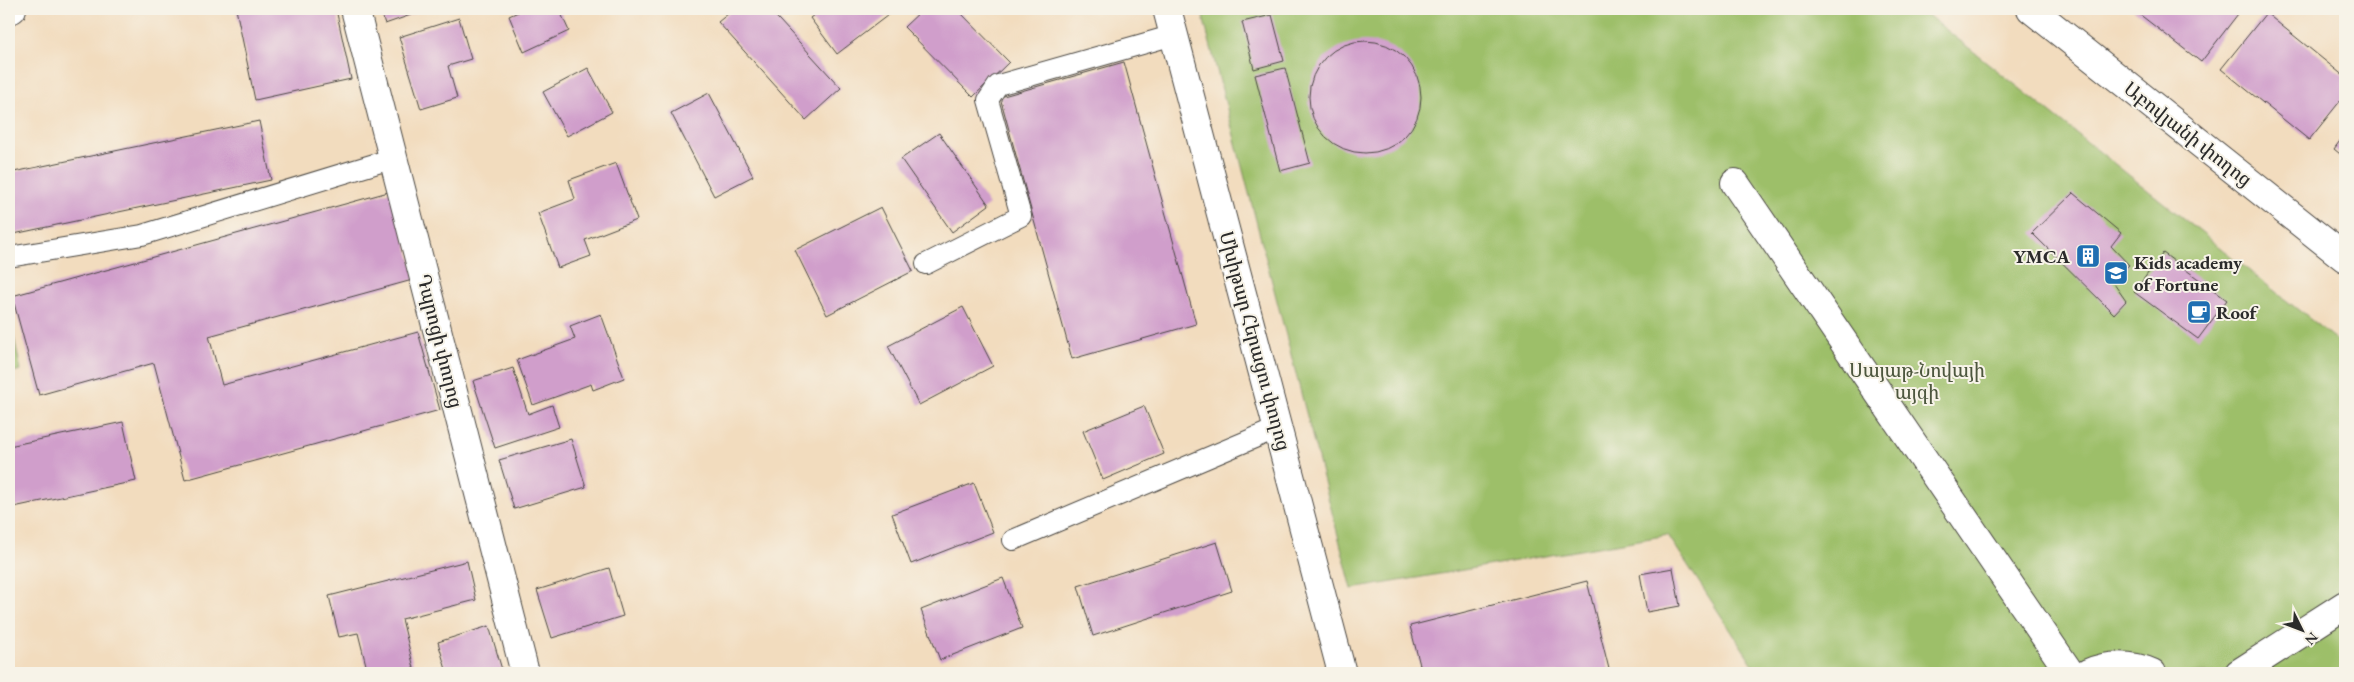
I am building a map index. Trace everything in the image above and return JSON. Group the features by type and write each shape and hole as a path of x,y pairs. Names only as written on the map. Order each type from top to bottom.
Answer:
{"street":[{"name":"Դպրոցի փողոց","path":"355,9 525,673"},
{"name":"Մխիթար Հերացու փողոց","path":"1167,9 1342,673"},
{"name":"Աբովյանի փողոց","path":"2031,9 2345,258"},
{"path":"1734,184 2070,673"},
{"path":"2239,673 2345,605"},
{"path":"2088,673 2097,669 2119,666 2142,669 2152,673"}],"lane":[{"path":"926,264 1021,216 988,100 998,85 1174,35"},
{"path":"9,256 142,235 394,158"},
{"path":"1013,540 1278,428"}],"green space":[{"name":"Սայաթ-Նովայի այգի","path":"1201,9 1920,9 2345,347 2345,673 1762,673 1758,672 1668,535 1352,589"},
{"path":"9,314 21,370 9,373"}],"building":[{"path":"236,9 336,9 351,79 255,100"},
{"path":"380,9 428,9 385,24"},
{"path":"525,9 559,9 569,31 524,52 509,16"},
{"path":"734,9 769,9 841,88 806,120 718,22"},
{"path":"822,9 896,9 837,54 810,18"},
{"path":"923,9 957,9 1009,62 973,97 904,27"},
{"path":"2135,9 2239,9 2241,10 2201,62"},
{"path":"2266,13 2345,77 2345,95 2309,140 2221,69"},
{"path":"1272,15 1284,61 1254,69 1242,22"},
{"path":"459,18 471,59 448,66 457,98 421,109 399,37"},
{"path":"1365,41 1387,45 1405,57 1417,75 1421,97 1417,119 1405,137 1387,149 1365,153 1343,149 1325,137 1313,119 1309,97 1313,75 1325,57 1343,45"},
{"path":"1124,62 1196,324 1072,359 1000,97"},
{"path":"588,68 612,112 567,136 543,92"},
{"path":"1285,68 1310,163 1280,171 1255,75"},
{"path":"709,93 753,176 714,196 671,113"},
{"path":"259,121 271,180 9,235 9,173"},
{"path":"939,133 989,205 952,232 901,159"},
{"path":"2345,134 2345,158 2334,149"},
{"path":"616,163 637,220 585,240 591,256 558,268 538,213 575,199 569,180"},
{"path":"392,191 416,279 209,336 222,385 418,332 440,410 185,480 154,363 39,395 12,296"},
{"name":"YMCA","path":"2073,193 2121,233 2111,246 2129,265 2112,281 2126,301 2114,314 2032,233"},
{"path":"881,207 913,271 827,315 795,250"},
{"path":"2163,253 2227,300 2198,339 2134,292"},
{"path":"963,307 993,366 919,405 888,346"},
{"path":"601,314 624,378 593,390 591,384 533,405 517,360 575,339 570,326"},
{"path":"513,368 528,414 552,405 559,427 495,448 473,381"},
{"path":"1144,406 1164,454 1103,480 1083,431"},
{"path":"123,422 136,481 9,508 9,446"},
{"path":"571,439 586,487 514,509 499,460"},
{"path":"974,483 993,532 911,564 892,514"},
{"path":"1217,542 1232,591 1093,636 1078,586"},
{"path":"467,561 476,600 402,619 414,668 395,673 368,673 358,633 339,637 329,596"},
{"path":"609,568 623,616 552,638 537,590"},
{"path":"1673,568 1680,606 1647,612 1640,574"},
{"path":"1003,578 1022,628 940,660 921,610"},
{"path":"1587,581 1610,673 1422,673 1410,626"},
{"path":"489,626 503,673 447,673 438,642"}],"place":[{"name":"YMCA","path":"2088,256"},
{"name":"Kids academy of Fortune","path":"2116,273"},
{"name":"Roof","path":"2199,312"}]}
